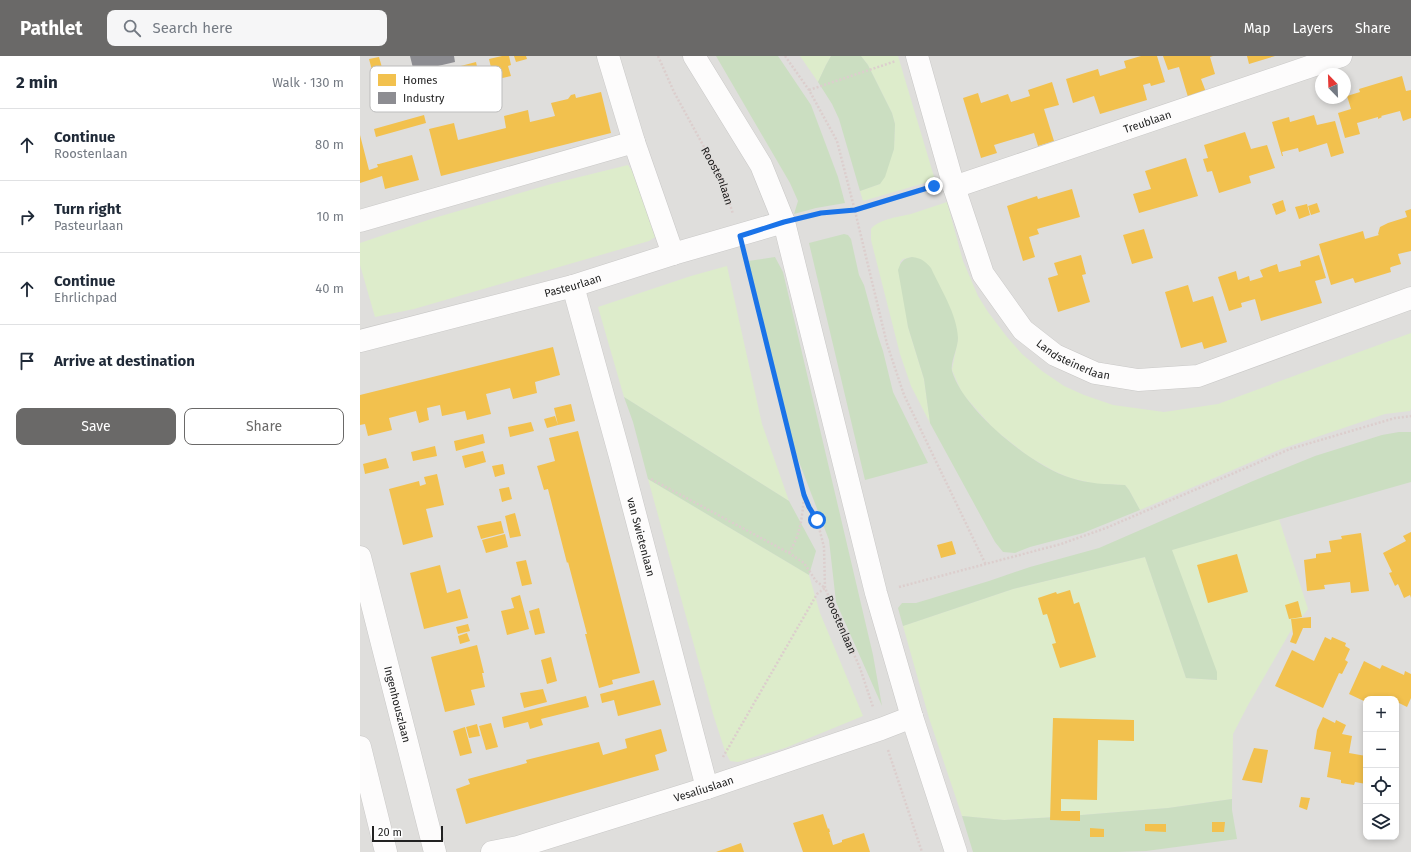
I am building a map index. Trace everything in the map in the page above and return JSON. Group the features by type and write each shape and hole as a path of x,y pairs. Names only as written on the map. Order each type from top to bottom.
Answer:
{"street":[{"path":"608,56 634,142 673,254"},
{"path":"694,56 761,165 784,222 876,593 912,716 956,852"},
{"name":"Landsteinerlaan","path":"917,56 954,187 983,274 1023,330 1055,355 1095,373 1138,380 1198,376 1411,298"},
{"name":"Treublaan","path":"954,187 1341,56"},
{"path":"360,221 634,142"},
{"name":"Pasteurlaan","path":"360,341 573,286 673,254 740,236 784,222"},
{"name":"van Swietenlaan","path":"573,286 621,460 707,788"},
{"name":"Ingenhouszlaan","path":"360,557 434,852"},
{"name":"Vesaliuslaan","path":"492,852 518,847 707,788 881,729 912,716"},
{"path":"360,747 386,852"}],"path":[{"name":"Roostenlaan","path":"658,56 674,92 722,180 740,236 804,495 817,520 824,547 825,588 860,668 922,852"},
{"path":"785,56 809,90 837,142 887,344 904,395 986,565"},
{"path":"809,90 896,61"},
{"path":"784,222 821,213 855,210 934,186 954,187"},
{"path":"876,593 1061,544 1106,528 1290,449 1396,418 1411,416"},
{"path":"621,460 652,479 789,553 804,563 816,581 825,588 817,594 707,788"},
{"path":"789,553 800,532 804,495"}],"shaded area":[{"path":"360,56 1411,56 1411,852 360,852"}],"green space":[{"path":"716,56 778,56 811,105 838,177 845,203 816,208 794,214 798,201 790,183"},
{"path":"800,56 831,56 818,82"},
{"path":"831,56 861,56 868,65 892,113 895,124 894,149 885,177 880,184 860,191 839,119 832,104 818,82"},
{"path":"861,56 898,56 935,180 863,201 860,191 880,184 894,149 895,124 892,113 868,65"},
{"path":"628,165 633,172 655,237 649,241 414,309 375,317 360,265 360,243 434,218 551,184"},
{"path":"947,202 963,261 978,296 988,312 1022,354 1042,371 1064,386 1113,405 1164,412 1218,404 1411,333 1410,411 1385,414 1281,449 1140,510 1125,485 1096,484 1070,478 1054,471 1028,456 994,429 962,393 952,370 958,339 912,257 903,259 900,262 908,327 924,379 930,423 911,386 900,354 871,240 871,229 875,225 885,220 914,213"},
{"path":"844,234 848,235 851,239 859,275 864,285 893,392 928,463 865,480 809,243"},
{"path":"775,257 783,272 873,655 882,706 836,602 829,540 783,420 748,261"},
{"path":"912,257 923,260 931,268 952,311 958,338 952,364 952,371 959,386 970,403 984,419 1020,450 1055,472 1084,481 1125,485 1140,510 1083,533 1030,547 1015,553 1003,552 995,542 930,423 924,379 908,327 898,270 903,261"},
{"path":"727,266 762,424 789,501 624,397 598,307 691,276"},
{"path":"624,397 789,501 816,551 809,575 648,479 633,422"},
{"path":"1399,432 1411,432 1411,482 1172,550 1217,672 1217,680 1186,678 1145,557 1013,589 903,626 898,608 902,603 916,603 1030,567 1099,548 1253,481 1315,456 1382,435"},
{"path":"648,479 809,575 820,613 863,716 785,748 738,762 730,761 725,751 713,714"},
{"path":"1279,519 1308,609 1290,632 1233,734 1232,799 1168,808 1057,817 1004,820 962,816 929,718 903,626 1013,589 1145,557 1186,678 1217,680 1216,672 1171,550"},
{"path":"1232,799 1232,810 1237,839 1146,851 973,852 962,816 1004,820 1057,817 1168,808"}],"building: Homes":[{"path":"509,56 511,65 508,66 511,76 502,78 502,66 491,66 489,59"},
{"path":"514,56 526,56 527,59 516,62"},
{"path":"1141,56 1157,56 1165,82 1151,86 1150,83 1143,85 1147,100 1100,114 1094,96 1073,103 1066,79 1098,69 1100,76 1126,68 1124,61"},
{"path":"1163,56 1213,56 1210,57 1215,74 1201,79 1206,92 1188,97 1179,67 1168,70"},
{"path":"1247,56 1275,56 1249,64"},
{"path":"379,57 382,66 371,66 369,59"},
{"path":"476,62 477,66 461,66"},
{"path":"1402,76 1406,91 1411,90 1411,118 1403,121 1400,111 1381,116 1382,117 1378,119 1378,117 1357,123 1360,134 1345,138 1338,113 1351,109 1349,104 1351,104 1351,95 1360,92 1359,89"},
{"path":"1052,82 1059,105 1044,109 1054,141 1038,146 1034,133 994,145 997,153 981,158 963,98 978,93 981,103 1008,94 1011,102 1030,96 1028,90"},
{"path":"601,92 611,133 441,176 429,129 454,123 458,140 506,128 504,116 528,110 530,122 555,116 551,103 568,99 571,95 575,94 576,98"},
{"path":"424,115 426,123 376,137 374,129"},
{"path":"1314,115 1317,125 1335,121 1344,153 1331,157 1327,143 1299,152 1298,148 1282,152 1282,156 1272,122 1289,117 1290,122"},
{"path":"1245,132 1251,149 1267,145 1275,168 1249,176 1251,183 1219,193 1212,171 1207,172 1203,159 1208,158 1204,145"},
{"path":"360,135 369,170 378,167 377,164 412,155 419,180 385,189 382,176 360,183"},
{"path":"1186,158 1198,196 1139,213 1133,194 1151,189 1145,171"},
{"path":"1072,189 1080,217 1037,229 1039,234 1029,237 1035,257 1023,261 1007,206 1037,196 1038,199"},
{"path":"1283,200 1286,211 1276,215 1272,204"},
{"path":"1317,203 1320,212 1311,215 1308,206"},
{"path":"1307,204 1310,215 1299,219 1295,207"},
{"path":"1411,209 1411,251 1398,254 1401,264 1391,267 1391,272 1355,283 1353,278 1331,285 1319,244 1363,231 1365,239 1379,235 1380,227 1407,217 1405,211"},
{"path":"1144,229 1153,258 1132,264 1123,235"},
{"path":"1081,255 1086,274 1082,275 1090,302 1058,312 1048,278 1058,275 1054,263"},
{"path":"1319,255 1326,278 1315,281 1322,303 1261,321 1255,299 1241,303 1242,307 1229,311 1218,277 1236,271 1238,280 1249,276 1250,281 1263,277 1260,270 1277,264 1279,272 1301,266 1300,261"},
{"path":"1188,285 1193,302 1213,296 1227,342 1204,349 1202,342 1181,348 1165,292"},
{"path":"553,347 560,375 535,382 537,393 513,399 510,388 486,394 491,414 467,420 465,411 442,416 440,405 427,408 429,420 419,423 416,411 389,418 392,430 368,436 365,424 360,425 360,395"},
{"path":"571,404 575,421 558,425 554,408"},
{"path":"555,416 558,425 547,428 544,419"},
{"path":"531,422 534,431 510,437 508,427"},
{"path":"578,431 640,673 612,680 613,684 599,688 585,634 587,634 548,489 544,490 537,466 555,461 549,438"},
{"path":"483,434 485,443 456,451 454,441"},
{"path":"435,446 437,456 413,461 411,452"},
{"path":"483,451 486,462 465,468 462,456"},
{"path":"386,458 389,468 365,474 363,464"},
{"path":"503,464 505,474 495,477 492,466"},
{"path":"437,474 444,505 426,509 433,537 403,545 389,489 419,481 420,486 426,484 424,477"},
{"path":"509,487 512,499 502,502 499,489"},
{"path":"515,513 521,536 510,538 505,516"},
{"path":"501,521 504,533 481,539 477,526"},
{"path":"1411,532 1411,598 1410,595 1404,598 1398,584 1395,586 1389,573 1392,572 1383,553 1406,541 1403,536"},
{"path":"1361,533 1369,591 1351,593 1350,582 1324,585 1325,589 1307,591 1304,560 1316,558 1316,554 1331,552 1329,541 1342,539 1341,536"},
{"path":"505,534 508,547 486,553 482,540"},
{"path":"952,541 956,554 941,558 937,545"},
{"path":"1237,554 1248,592 1208,603 1197,565"},
{"path":"526,560 532,584 522,586 516,562"},
{"path":"440,565 447,593 460,589 468,618 424,629 410,573"},
{"path":"1070,590 1074,604 1079,602 1096,657 1060,668 1052,644 1056,643 1047,614 1043,615 1038,598 1056,592 1057,594"},
{"path":"520,595 529,629 507,635 501,611 514,608 511,598"},
{"path":"1298,601 1302,617 1289,619 1285,605"},
{"path":"539,608 545,633 535,635 529,611"},
{"path":"1311,617 1311,628 1303,628 1296,644 1290,642 1293,634 1291,619"},
{"path":"468,624 470,631 458,634 456,627"},
{"path":"467,633 470,641 460,644 458,636"},
{"path":"1325,637 1331,640 1332,637 1346,643 1345,646 1350,649 1345,660 1348,662 1342,674 1339,673 1323,708 1275,686 1292,650 1314,661"},
{"path":"477,645 484,673 482,673 485,687 471,690 475,705 445,712 431,657"},
{"path":"551,657 557,681 547,684 541,660"},
{"path":"1364,661 1380,669 1382,665 1404,675 1405,671 1411,674 1411,698 1407,707 1399,703 1399,696 1363,696 1363,701 1349,694"},
{"path":"654,680 661,705 618,716 614,700 602,703 600,694"},
{"path":"543,689 547,702 524,708 520,693"},
{"path":"586,696 589,707 541,719 543,725 530,729 528,722 504,728 502,717"},
{"path":"1323,717 1335,723 1336,720 1346,725 1342,734 1352,736 1349,753 1363,755 1363,783 1355,782 1354,785 1341,783 1341,780 1327,777 1331,752 1314,749 1317,730"},
{"path":"1053,718 1134,720 1134,741 1098,740 1097,800 1061,799 1061,811 1080,811 1080,821 1050,820"},
{"path":"491,723 498,747 486,750 479,726"},
{"path":"477,724 480,736 469,738 466,727"},
{"path":"465,727 472,753 460,756 453,731"},
{"path":"661,729 667,751 655,755 659,770 466,824 456,789 470,784 468,779 527,763 526,760 599,742 603,755 627,748 625,739"},
{"path":"1254,748 1268,750 1262,783 1242,780"},
{"path":"1301,797 1310,798 1307,810 1299,807"},
{"path":"823,814 828,829 829,828 833,845 842,842 842,840 864,833 870,852 803,852 793,823"},
{"path":"1212,822 1225,822 1224,832 1212,832"},
{"path":"1145,824 1166,824 1166,832 1145,831"},
{"path":"1090,828 1104,829 1104,837 1090,837"},
{"path":"741,843 744,852 716,852"}],"building: Industry":[{"path":"410,56 454,56 455,62 438,66 412,66"}],"route":[{"path":"817,520 804,495 740,236 784,222 821,213 855,210 934,186"}]}
